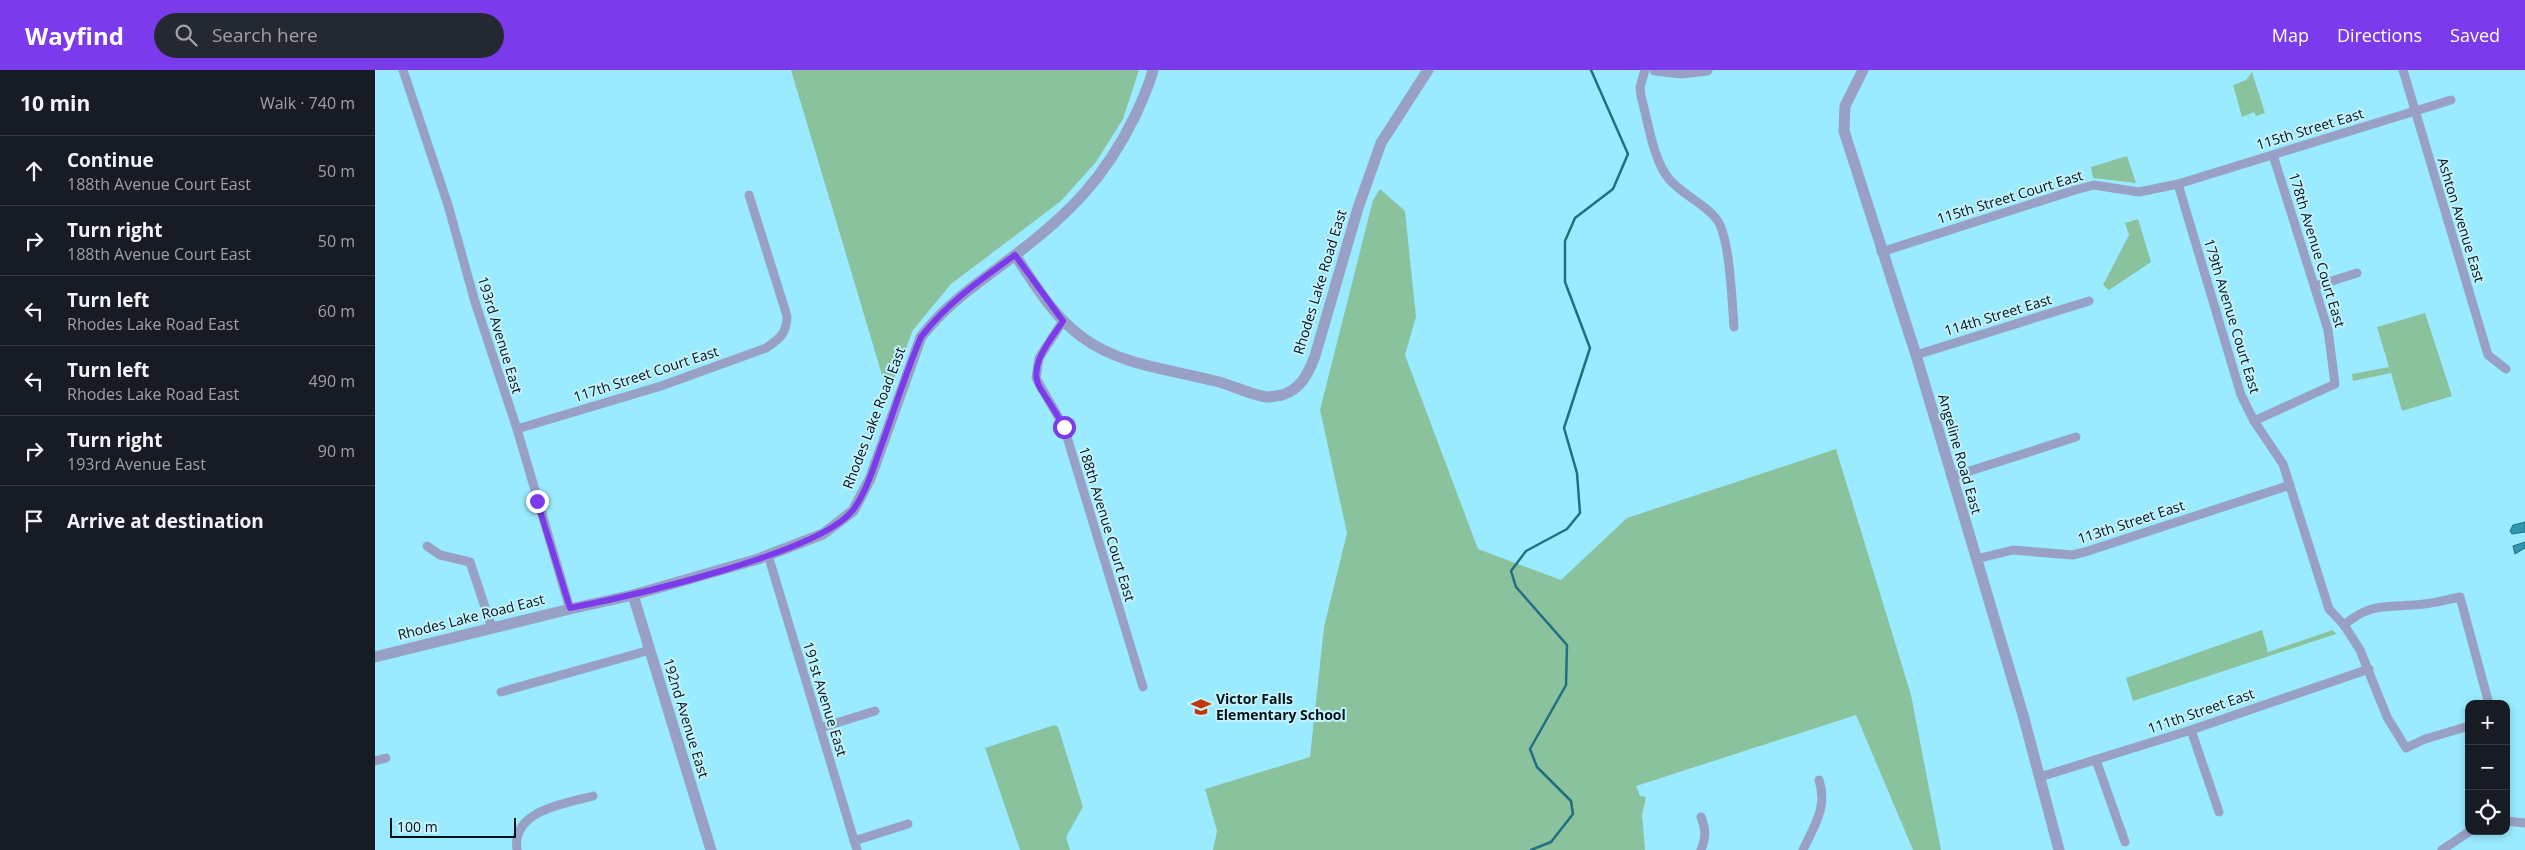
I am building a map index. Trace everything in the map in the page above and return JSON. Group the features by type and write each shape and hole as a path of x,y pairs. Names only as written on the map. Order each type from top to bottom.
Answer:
{"street":[{"name":"193rd Avenue East","path":"403,70 448,205 475,302 517,429 570,608"},
{"path":"1015,255 1082,197 1101,175 1119,149 1144,96 1153,70"},
{"name":"Rhodes Lake Road East","path":"375,657 570,608 633,595 768,556 823,534 853,511 870,479 921,337 932,322 961,294 1015,255 1063,321 1096,346 1115,355 1187,373 1266,397 1279,396 1297,388 1307,374 1315,356 1358,208 1381,143 1428,70"},
{"path":"1645,70 1640,87 1641,96 1662,170 1678,188 1714,216 1720,225 1725,243 1734,327"},
{"path":"1655,70 1681,73 1707,70"},
{"name":"Angeline Road East","path":"1863,70 1845,106 1844,131 1881,252 1916,355 2040,777 2059,850"},
{"name":"Ashton Avenue East","path":"2403,70 2414,112 2489,355 2506,369"},
{"name":"115th Street East","path":"2178,184 2451,100"},
{"name":"178th Avenue Court East","path":"2254,421 2335,384 2328,330 2316,286 2273,155"},
{"name":"115th Street Court East","path":"1881,252 2075,190 2094,186 2113,186 2139,192 2178,184"},
{"name":"179th Avenue Court East","path":"2178,184 2241,395 2254,421 2279,456 2329,609 2344,625 2360,650 2387,717 2406,748 2425,738 2465,727"},
{"name":"117th Street Court East","path":"517,429 661,386 766,348 780,339 786,330 787,316 749,195"},
{"path":"2316,286 2357,273"},
{"name":"114th Street East","path":"1916,355 2089,301"},
{"name":"188th Avenue Court East","path":"1063,321 1039,358 1037,378 1064,427 1143,687"},
{"path":"1951,477 2076,437"},
{"name":"113th Street East","path":"1976,559 2013,550 2072,555 2085,552 2289,485"},
{"path":"427,546 440,555 470,562 492,628"},
{"name":"191st Avenue East","path":"768,556 855,845"},
{"name":"192nd Avenue East","path":"633,595 711,850"},
{"path":"2344,625 2372,607 2414,606 2461,597 2488,700"},
{"path":"501,692 650,650"},
{"name":"111th Street East","path":"2040,777 2191,730 2369,669"},
{"path":"820,728 875,711"},
{"path":"2191,730 2219,812"},
{"path":"375,761 386,758"},
{"path":"2096,760 2125,842"},
{"path":"1803,850 1821,811 1822,790 1819,780"},
{"path":"517,850 519,830 534,814 593,796"},
{"path":"1701,817 1705,828 1705,840 1701,850"},
{"path":"2510,822 2525,823"},
{"path":"855,845 909,824"},
{"path":"2442,850 2465,834"}],"green space":[{"path":"791,70 1139,70 1123,119 1096,162 1061,201 951,284 913,330 888,395"},
{"path":"2252,72 2265,113 2256,116 2254,112 2242,117 2233,85 2246,80"},
{"path":"2127,156 2136,183 2093,178 2091,167"},
{"path":"1380,189 1405,211 1416,317 1405,355 1478,549 1561,580 1627,518 1836,449 1911,695 1941,850 1913,850 1856,715 1636,786 1640,796 1646,797 1642,815 1645,850 1213,850 1217,831 1205,789 1310,757 1324,627 1347,533 1320,410 1373,200"},
{"path":"2138,219 2151,262 2109,290 2103,285 2129,235 2125,223"},
{"path":"2425,313 2452,396 2402,411 2391,373 2353,381 2352,374 2389,367 2377,327"},
{"path":"2262,630 2268,652 2333,630 2336,634 2133,701 2126,678"},
{"path":"1054,725 1058,727 1083,807 1066,837 1070,850 1020,850 985,748"}],"water":[{"path":"2525,522 2525,532 2512,534 2510,531 2513,525"},
{"path":"2525,542 2525,548 2515,554 2513,546"}],"waterway":[{"path":"1531,850 1551,842 1573,814 1571,801 1537,767 1530,749 1566,685 1567,645 1516,587 1511,571 1526,551 1567,529 1580,513 1577,473 1564,428 1590,348 1565,282 1565,241 1575,218 1613,189 1628,154 1591,70"}],"place":[{"name":"Victor Falls Elementary School","path":"1201,707"}],"route":[{"path":"537,501 570,608 633,595 758,559 823,534 853,511 870,479 921,337 932,322 961,294 1015,255 1048,303 1063,321 1039,358 1036,373 1041,389 1057,412 1064,427"}]}
